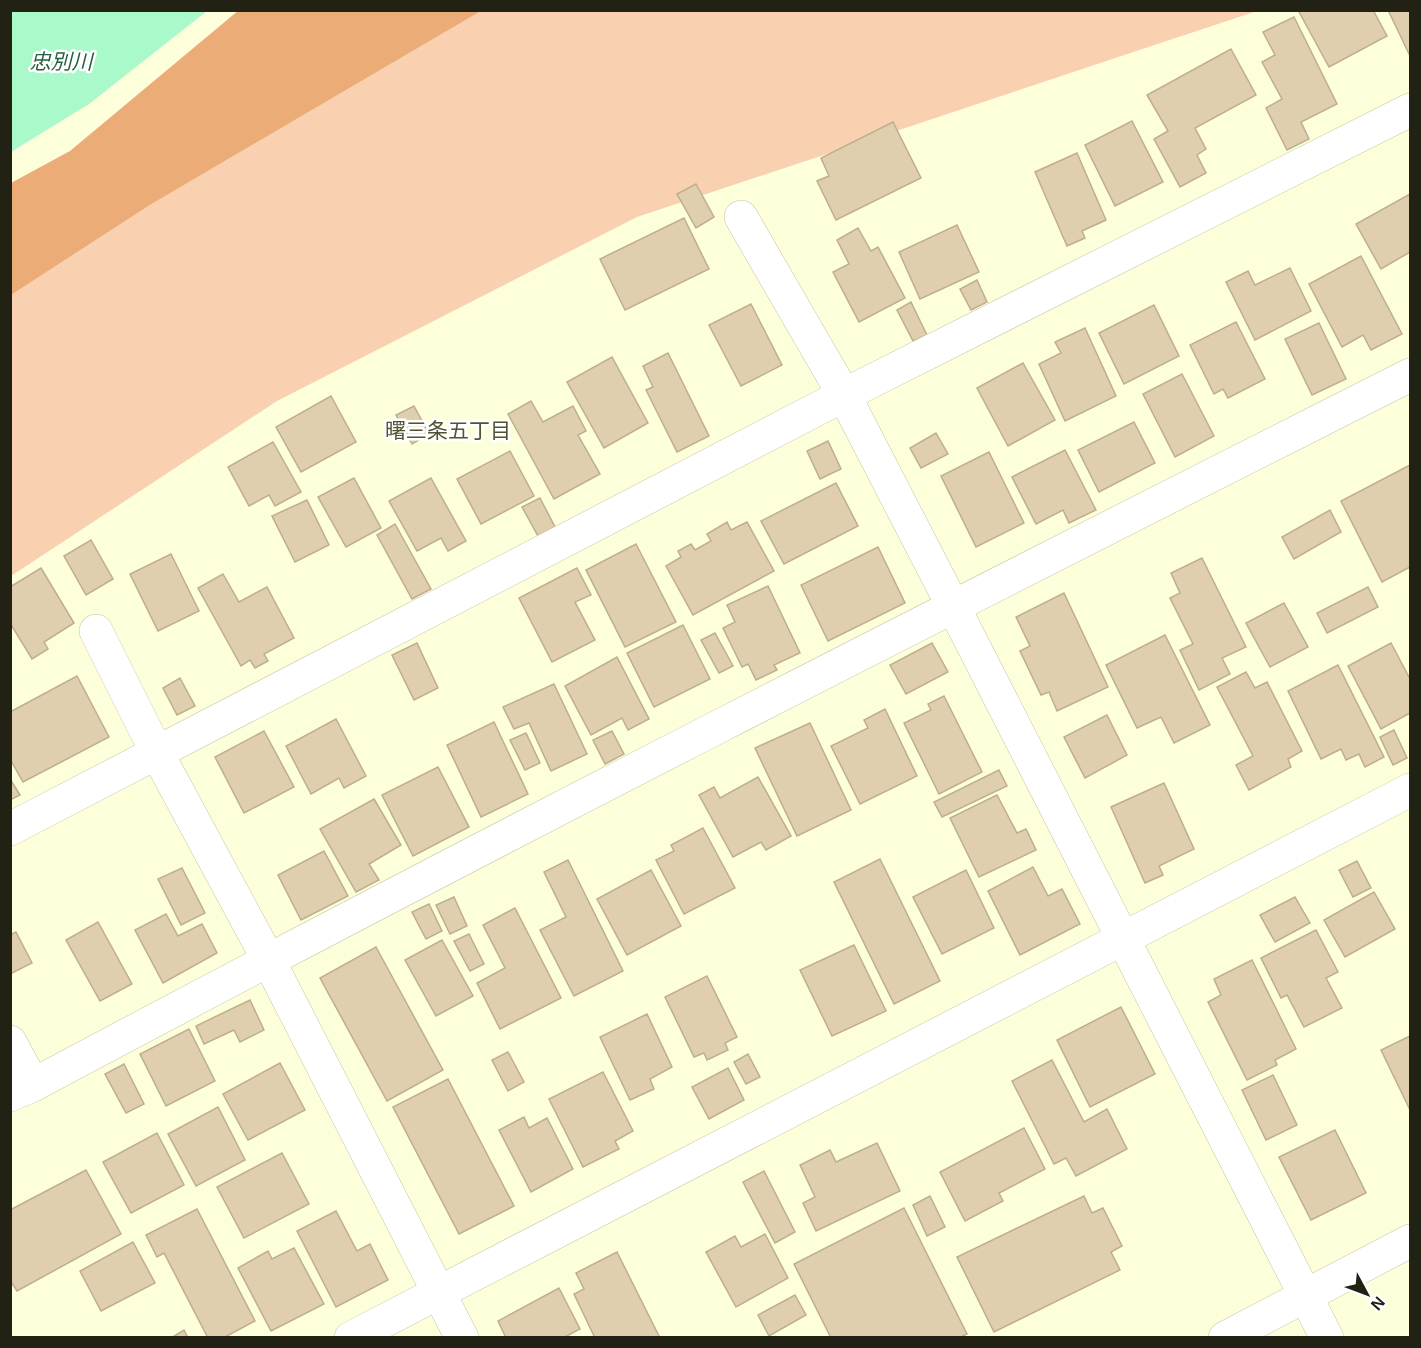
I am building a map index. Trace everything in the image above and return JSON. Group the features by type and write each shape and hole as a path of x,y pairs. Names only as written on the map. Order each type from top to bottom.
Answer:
{"street":[{"path":"10,829 844,395 1410,110"},
{"path":"741,218 844,395 1327,1338"},
{"path":"10,1042 22,1090 268,960 953,606 1410,375"},
{"path":"96,631 462,1338"},
{"path":"351,1338 1410,790"},
{"path":"1226,1338 1410,1241"}],"shaded area":[{"path":"239,10 481,11 150,205 11,295 11,183 70,151"},
{"path":"481,11 1261,11 637,217 277,401 11,576 11,295 150,205"}],"water":[{"name":"忠別川","path":"11,10 207,11 89,104 11,152"}],"building":[{"path":"1298,10 1373,10 1387,36 1329,67"},
{"path":"1388,10 1410,10 1410,56"},
{"path":"1294,17 1337,104 1301,122 1309,139 1287,150 1266,108 1282,99 1262,62 1275,55 1263,32"},
{"path":"1231,49 1256,95 1195,128 1206,149 1197,155 1206,173 1180,187 1154,139 1168,131 1147,95"},
{"path":"1132,121 1163,182 1115,206 1085,145"},
{"path":"893,122 921,178 836,220 817,181 829,176 821,158"},
{"path":"1077,153 1106,220 1082,231 1085,238 1067,246 1035,172"},
{"path":"696,184 714,217 696,228 677,194"},
{"path":"1410,194 1410,252 1381,269 1356,224"},
{"path":"684,218 709,269 625,310 600,259"},
{"path":"957,225 979,272 920,299 899,252"},
{"path":"858,228 871,251 878,247 905,298 859,322 833,272 849,264 837,240"},
{"path":"1361,256 1402,334 1371,350 1363,335 1342,347 1309,284"},
{"path":"1290,268 1311,311 1255,340 1226,282 1248,271 1255,285"},
{"path":"977,280 987,302 971,310 960,289"},
{"path":"911,302 927,335 913,341 897,310"},
{"path":"751,304 782,365 741,386 709,325"},
{"path":"1154,305 1179,356 1124,384 1099,333"},
{"path":"1236,322 1265,379 1228,398 1223,389 1214,394 1190,345"},
{"path":"1319,323 1346,379 1312,395 1285,339"},
{"path":"1085,328 1116,396 1065,421 1039,364 1061,353 1055,342"},
{"path":"668,353 709,436 677,452 646,390 653,387 643,366"},
{"path":"612,357 648,423 604,448 567,382"},
{"path":"1023,363 1055,420 1008,446 977,388"},
{"path":"1182,374 1214,436 1175,457 1143,394"},
{"path":"331,396 356,442 301,472 276,427"},
{"path":"531,401 543,422 573,406 586,431 578,435 600,474 554,499 508,414"},
{"path":"414,406 429,434 412,444 396,415"},
{"path":"1134,422 1155,463 1099,492 1078,450"},
{"path":"936,433 948,454 921,468 910,448"},
{"path":"828,441 841,469 820,479 807,451"},
{"path":"273,442 301,492 275,506 269,495 249,506 228,467"},
{"path":"1065,450 1096,510 1069,523 1063,510 1036,524 1012,477"},
{"path":"510,451 534,496 481,524 457,479"},
{"path":"989,452 1024,523 976,547 941,476"},
{"path":"1410,465 1410,567 1382,582 1341,501"},
{"path":"354,478 381,528 346,547 318,497"},
{"path":"431,478 466,541 448,551 441,538 417,551 389,501"},
{"path":"836,483 858,526 784,564 761,521"},
{"path":"540,498 555,527 538,536 522,507"},
{"path":"307,500 329,545 295,562 272,516"},
{"path":"1330,510 1341,532 1294,559 1282,537"},
{"path":"727,522 731,530 747,522 774,571 693,615 666,566 681,557 678,551 691,544 695,550 711,541 707,534"},
{"path":"395,524 431,589 412,599 377,535"},
{"path":"91,540 113,579 86,595 64,556"},
{"path":"636,544 676,622 625,647 586,570"},
{"path":"878,547 905,603 828,641 801,585"},
{"path":"171,554 199,611 158,631 130,574"},
{"path":"1202,558 1246,647 1222,658 1230,674 1199,690 1180,650 1193,644 1170,598 1180,593 1171,573"},
{"path":"41,568 74,623 44,642 48,649 32,659 10,623 10,587"},
{"path":"577,568 591,595 575,602 595,640 552,662 519,598"},
{"path":"223,574 239,602 267,587 294,638 264,654 268,661 255,668 250,660 241,666 198,588"},
{"path":"768,586 800,653 774,665 777,670 756,680 748,664 742,667 723,628 735,622 727,605"},
{"path":"1368,587 1378,607 1327,633 1317,613"},
{"path":"1064,593 1108,687 1057,711 1049,692 1041,695 1020,651 1030,646 1016,617"},
{"path":"1284,603 1308,647 1270,667 1246,623"},
{"path":"683,625 710,679 654,707 627,653"},
{"path":"715,633 733,666 719,673 701,640"},
{"path":"1165,635 1210,725 1174,743 1161,717 1137,728 1106,665"},
{"path":"417,643 438,688 414,700 392,655"},
{"path":"932,643 948,672 906,694 890,665"},
{"path":"1391,643 1410,679 1410,713 1381,729 1348,666"},
{"path":"617,657 649,719 628,730 622,718 591,735 565,686"},
{"path":"1338,665 1384,757 1365,767 1359,754 1346,760 1341,749 1321,759 1288,691"},
{"path":"1246,672 1255,688 1267,682 1302,751 1288,759 1291,767 1249,790 1236,765 1253,756 1217,687"},
{"path":"77,676 109,737 23,782 10,759 10,712"},
{"path":"180,678 195,706 177,715 163,688"},
{"path":"554,684 587,754 551,771 529,723 514,729 503,707"},
{"path":"944,696 982,772 939,794 904,723 931,710 928,704"},
{"path":"885,709 917,776 860,804 831,746 868,728 864,720"},
{"path":"1107,715 1127,755 1085,778 1064,737"},
{"path":"336,719 366,776 344,788 339,778 311,794 286,746"},
{"path":"494,722 528,794 481,817 447,745"},
{"path":"810,723 851,810 797,836 755,748"},
{"path":"1394,730 1407,758 1393,765 1380,737"},
{"path":"264,731 294,787 244,813 215,757"},
{"path":"612,731 624,754 605,764 593,740"},
{"path":"526,733 540,763 525,770 510,740"},
{"path":"438,767 469,827 413,856 382,795"},
{"path":"999,770 1007,786 942,817 934,802"},
{"path":"758,777 791,836 766,850 761,842 733,857 699,795 714,787 720,798"},
{"path":"10,779 20,795 10,800"},
{"path":"1164,783 1194,849 1159,866 1163,875 1145,883 1111,807"},
{"path":"997,795 1017,833 1026,829 1036,850 979,877 950,818"},
{"path":"374,799 401,845 369,864 379,880 356,892 320,829"},
{"path":"703,828 735,888 684,914 656,860 674,851 671,845"},
{"path":"324,851 348,896 301,920 278,875"},
{"path":"880,859 940,981 894,1004 834,882"},
{"path":"568,860 623,971 574,996 540,930 566,917 544,872"},
{"path":"1357,861 1371,888 1353,897 1339,870"},
{"path":"1033,867 1048,896 1062,889 1080,924 1020,955 988,891"},
{"path":"182,868 205,913 181,925 158,879"},
{"path":"651,870 681,926 627,955 597,899"},
{"path":"966,870 994,928 942,954 913,897"},
{"path":"1374,892 1395,929 1345,957 1324,920"},
{"path":"454,897 467,926 450,934 436,905"},
{"path":"1295,897 1310,923 1275,942 1260,915"},
{"path":"429,904 442,931 426,939 412,912"},
{"path":"515,908 561,998 500,1029 477,983 505,968 483,925"},
{"path":"166,914 178,936 202,924 217,953 163,983 135,930"},
{"path":"98,922 132,984 100,1001 66,940"},
{"path":"1316,930 1338,972 1326,978 1342,1008 1304,1027 1287,995 1281,998 1261,958"},
{"path":"16,932 32,963 10,974 10,935"},
{"path":"469,934 484,964 470,971 454,941"},
{"path":"442,940 473,996 436,1016 405,960"},
{"path":"854,945 886,1011 832,1036 800,970"},
{"path":"376,947 443,1070 387,1101 320,978"},
{"path":"1252,960 1296,1049 1275,1060 1277,1065 1247,1080 1208,1002 1221,995 1214,979"},
{"path":"707,976 737,1037 725,1043 728,1050 707,1060 704,1053 694,1057 665,997"},
{"path":"250,1000 264,1030 240,1042 234,1030 204,1044 196,1026"},
{"path":"1121,1007 1155,1074 1090,1107 1057,1040"},
{"path":"647,1014 672,1067 650,1079 654,1089 630,1100 600,1037"},
{"path":"189,1029 215,1081 166,1106 140,1054"},
{"path":"1410,1036 1410,1110 1381,1050"},
{"path":"508,1052 524,1082 508,1091 492,1060"},
{"path":"748,1054 760,1077 746,1084 734,1062"},
{"path":"1052,1060 1084,1122 1107,1109 1127,1149 1076,1176 1066,1158 1054,1164 1012,1081"},
{"path":"280,1063 305,1110 248,1140 223,1094"},
{"path":"124,1064 144,1104 126,1113 105,1074"},
{"path":"728,1068 744,1100 709,1119 692,1087"},
{"path":"603,1072 633,1131 615,1141 619,1149 583,1167 549,1099"},
{"path":"1273,1075 1297,1125 1266,1140 1242,1090"},
{"path":"448,1079 514,1206 459,1234 393,1107"},
{"path":"218,1107 245,1160 196,1186 168,1134"},
{"path":"524,1117 529,1128 547,1118 573,1169 531,1192 499,1130"},
{"path":"1024,1128 1045,1169 999,1193 1003,1201 965,1221 940,1172"},
{"path":"1335,1130 1366,1193 1311,1220 1279,1157"},
{"path":"157,1133 184,1185 131,1213 103,1162"},
{"path":"877,1143 900,1191 816,1231 803,1203 815,1197 800,1165 830,1150 836,1162"},
{"path":"282,1153 309,1204 244,1238 217,1187"},
{"path":"86,1170 121,1234 17,1291 10,1280 10,1210"},
{"path":"764,1171 795,1232 775,1243 743,1182"},
{"path":"930,1196 945,1227 927,1236 913,1205"},
{"path":"1084,1196 1092,1213 1103,1208 1122,1246 1111,1252 1120,1270 994,1332 957,1257"},
{"path":"904,1208 967,1334 959,1338 831,1338 794,1264"},
{"path":"197,1209 255,1321 223,1338 208,1338 164,1253 157,1257 146,1235"},
{"path":"336,1211 357,1251 370,1244 388,1280 336,1307 297,1231"},
{"path":"765,1234 788,1278 736,1307 706,1252 735,1236 741,1247"},
{"path":"133,1242 155,1283 101,1311 80,1271"},
{"path":"294,1248 324,1304 271,1331 238,1268 268,1251 272,1259"},
{"path":"617,1252 660,1338 595,1338 574,1294 584,1289 576,1273"},
{"path":"559,1288 580,1329 563,1338 506,1338 498,1321"},
{"path":"795,1295 806,1315 769,1336 758,1315"},
{"path":"184,1330 188,1338 171,1338"}],"district":[{"name":"曙三条五丁目","path":"448,430"}]}
